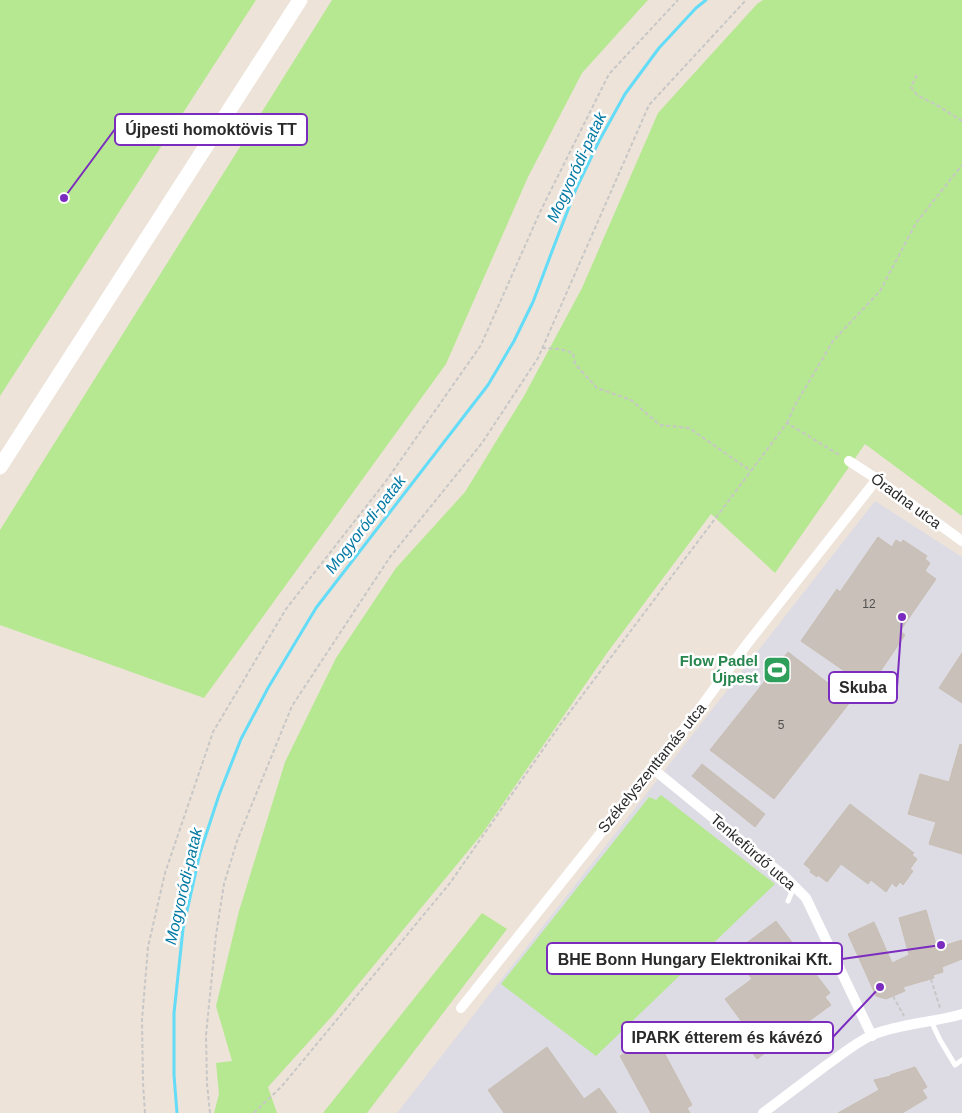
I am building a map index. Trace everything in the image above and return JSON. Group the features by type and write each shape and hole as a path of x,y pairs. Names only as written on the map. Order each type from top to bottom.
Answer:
{"main road":[{"path":"0,467 300,0"}],"street":[{"name":"Óradna utca","path":"849,461 962,541"},
{"name":"Székelyszenttamás utca","path":"461,1008 695,715 747,644 877,479"},
{"name":"Tenkefürdő utca","path":"652,768 783,875 806,898 872,1036"},
{"path":"763,1113 847,1050 872,1036 908,1024 944,1019 962,1014"}],"lane":[{"path":"788,901 794,886"},
{"path":"931,1021 954,1065 962,1060"}],"path":[{"path":"145,1113 142,1020 148,947 165,873 213,732 286,609 386,481 480,345 540,212 608,74 678,0"},
{"path":"210,1113 207,1084 206,1035 216,935 224,884 237,841 292,706 390,557 482,443 538,358 649,105 746,0"},
{"path":"918,75 911,87 917,95 940,107 962,122"},
{"path":"254,1113 282,1086 450,883 560,725 786,423 833,341 880,291 916,222 962,165"},
{"path":"542,348 560,349 573,353 575,364 597,388 631,400 660,425 690,428 751,471"},
{"path":"786,423 849,461"},
{"path":"931,979 944,1019"},
{"path":"893,996 908,1024"}],"shaded area":[{"path":"875,501 962,557 962,1113 397,1113"}],"green space":[{"path":"0,0 256,0 0,396"},
{"path":"332,0 648,0 582,73 528,177 446,364 204,698 0,625 0,530"},
{"path":"763,0 962,0 962,516 865,444 775,573 711,514 607,653 482,834 333,1015 268,1087 277,1113 214,1113 219,1094 216,1063 232,1061 216,1006 239,911 285,762 336,658 396,568 465,492 524,396 582,288 658,113 757,4"},
{"path":"661,795 775,884 596,1056 501,984 649,797 656,800"},
{"path":"482,913 507,929 367,1113 323,1113"}],"building":[{"path":"878,537 892,547 896,540 901,543 903,540 927,556 925,559 930,563 925,571 936,579 900,631 905,635 869,688 801,641 837,589 840,592"},
{"path":"788,652 851,701 774,799 710,750"},
{"path":"962,653 962,703 939,688"},
{"path":"960,744 962,745 962,854 929,844 936,822 908,814 920,774 949,782"},
{"path":"702,764 765,814 755,827 692,776"},
{"path":"850,804 914,853 912,855 917,859 910,869 913,871 903,885 900,882 896,887 892,883 886,892 871,880 868,884 841,864 827,882 810,872 811,870 804,864"},
{"path":"926,910 937,948 962,940 962,959 942,967 943,972 933,975 934,978 903,987 905,991 886,999 876,996 848,934 874,922 892,963 909,955 899,918"},
{"path":"776,921 830,993 825,997 831,1005 757,1059 734,1028 742,1022 725,999 752,979 733,953"},
{"path":"650,1026 692,1105 687,1108 690,1113 651,1113 620,1056 646,1042 640,1031"},
{"path":"547,1047 584,1099 599,1088 617,1113 504,1113 488,1090"},
{"path":"915,1067 927,1087 922,1090 927,1098 909,1109 902,1113 838,1113 879,1090 874,1080"}],"waterway":[{"name":"Mogyoródi-patak","path":"177,1113 174,1075 174,1013 183,929 200,853 219,795 241,739 268,688 316,608 488,385 514,341 533,302 576,189 599,141 625,94 659,48 696,8 706,0"}],"place":[{"name":"Újpesti homoktövis TT","path":"64,198"},
{"name":"Skuba","path":"902,617"},
{"name":"Flow Padel Újpest","path":"777,670"},
{"name":"BHE Bonn Hungary Elektronikai Kft.","path":"941,945"},
{"name":"IPARK étterem és kávézó","path":"880,987"}]}
